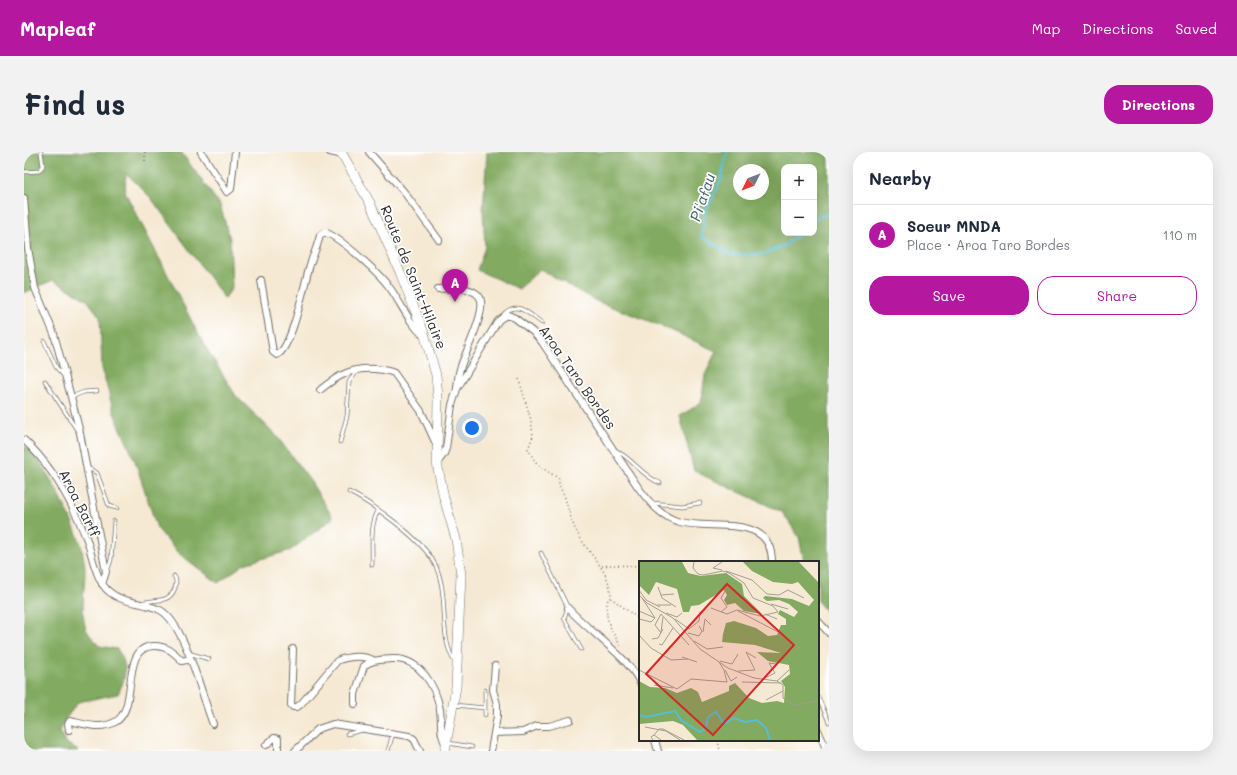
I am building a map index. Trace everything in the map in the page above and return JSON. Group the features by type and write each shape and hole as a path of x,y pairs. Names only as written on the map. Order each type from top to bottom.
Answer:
{"main road":[{"name":"Route de Saint-Hilaire","path":"342,154 370,203 400,272 426,338 436,375 438,398 438,463 460,556 461,598 457,665 454,705 446,746"}],"street":[{"path":"200,152 227,192 231,189 233,184 235,152"},
{"path":"330,152 342,154"},
{"path":"369,152 404,192 439,240"},
{"name":"Aroa Barff","path":"24,198 28,248 35,288 54,334 80,434 106,576 102,584"},
{"path":"261,280 273,352 277,355 283,350 295,321 308,269 320,235 327,233 348,248 380,276 399,302 414,327 426,338"},
{"name":"Aroa Taro Bordes","path":"438,289 467,290 479,295 481,300 480,316 460,369 457,389 452,405 446,448 438,463"},
{"name":"Aroa Taro Bordes","path":"457,389 486,338 499,320 508,315 515,318 533,332 552,356 649,502 666,516 678,522 741,526 752,530 766,540 776,561"},
{"path":"320,390 338,376 348,371 358,369 388,370 394,373 421,411 437,446"},
{"name":"Aroa Barff","path":"24,440 34,450 52,474 72,508 82,527 98,578 102,584 113,594 123,600 160,610 167,615 189,656 213,724"},
{"path":"772,552 772,561"},
{"path":"568,608 580,622 627,664 639,680"},
{"path":"819,623 829,633"},
{"path":"69,730 68,724 70,721 87,726 98,726 115,723 120,719 126,706 134,664 140,651 150,646 158,646 173,652 182,661 189,656"},
{"path":"293,649 291,705 293,707 297,707 301,704 337,661 342,659 361,657 373,660 404,659 416,665 421,670 437,698 441,719 441,737 446,746"},
{"path":"355,704 355,694 364,666 373,660"},
{"path":"491,751 497,704 493,690 495,666"},
{"path":"494,733 523,732 537,726 549,726 570,720"},
{"path":"295,751 311,734 325,726 342,724 409,736 414,739 420,751"},
{"path":"819,732 827,751"},
{"path":"266,745 274,738 278,739 278,751"},
{"path":"655,741 658,751"}],"lane":[{"path":"24,172 38,171 43,166 41,152"},
{"name":"Aroa Taro Bordes","path":"499,320 508,309 516,306 542,323"},
{"path":"44,341 56,367 65,377"},
{"path":"340,442 347,416 349,382 358,369"},
{"name":"Aroa Barff","path":"45,381 80,434"},
{"path":"71,397 84,392 97,391"},
{"name":"Aroa Taro Bordes","path":"614,449 631,459 653,480 660,482"},
{"name":"Aroa Barff","path":"86,467 97,473 109,506 117,508"},
{"path":"349,492 364,500 418,542 433,560 441,581 450,655 457,665"},
{"path":"649,502 682,506 700,503"},
{"path":"372,565 372,527 378,511"},
{"name":"Aroa Barff","path":"106,576 111,560 114,521"},
{"path":"542,553 568,608 564,618 581,649"},
{"name":"Aroa Barff","path":"139,604 146,601 162,601 171,596 176,585 176,579 174,576"},
{"path":"189,656 209,659"},
{"path":"485,690 485,715"},
{"path":"819,699 829,722"},
{"path":"454,705 485,708"},
{"path":"347,734 367,729"},
{"path":"388,751 393,733"},
{"path":"446,746 472,747"}],"path":[{"path":"145,152 145,161"},
{"path":"519,379 531,420 533,436 528,448 535,463 540,468 559,479 558,485 565,498 568,512 579,536 602,566 611,590 611,598 608,599 605,608 607,621 629,659 627,664"},
{"path":"602,566 639,566"},
{"path":"611,598 639,619"},
{"path":"718,741 720,751"}],"green space":[{"path":"24,152 181,152 220,205 230,239 232,287 225,299 151,198 126,173 125,192 203,343 236,396 275,434 311,482 333,518 291,550 244,564 218,583 177,552 157,528 135,461 114,413 102,368 100,317 87,300 53,280 24,293"},
{"path":"487,152 829,152 829,615 819,603 819,561 804,561 799,537 782,512 694,471 680,416 701,403 705,375 716,351 664,327 596,301 540,269 519,289 477,270 485,247 483,211"},
{"path":"24,446 31,451 49,476 79,539 85,567 83,616 86,629 99,646 117,649 125,666 123,682 118,694 78,702 67,717 60,731 65,742 78,751 24,751"}],"waterway":[{"name":"Pi'afau","path":"727,152 721,180 705,213 701,236 730,255 765,254 787,244 796,236"},
{"name":"Pi'afau","path":"817,218 829,213"}],"place":[{"name":"Soeur MNDA","path":"455,302"}]}
